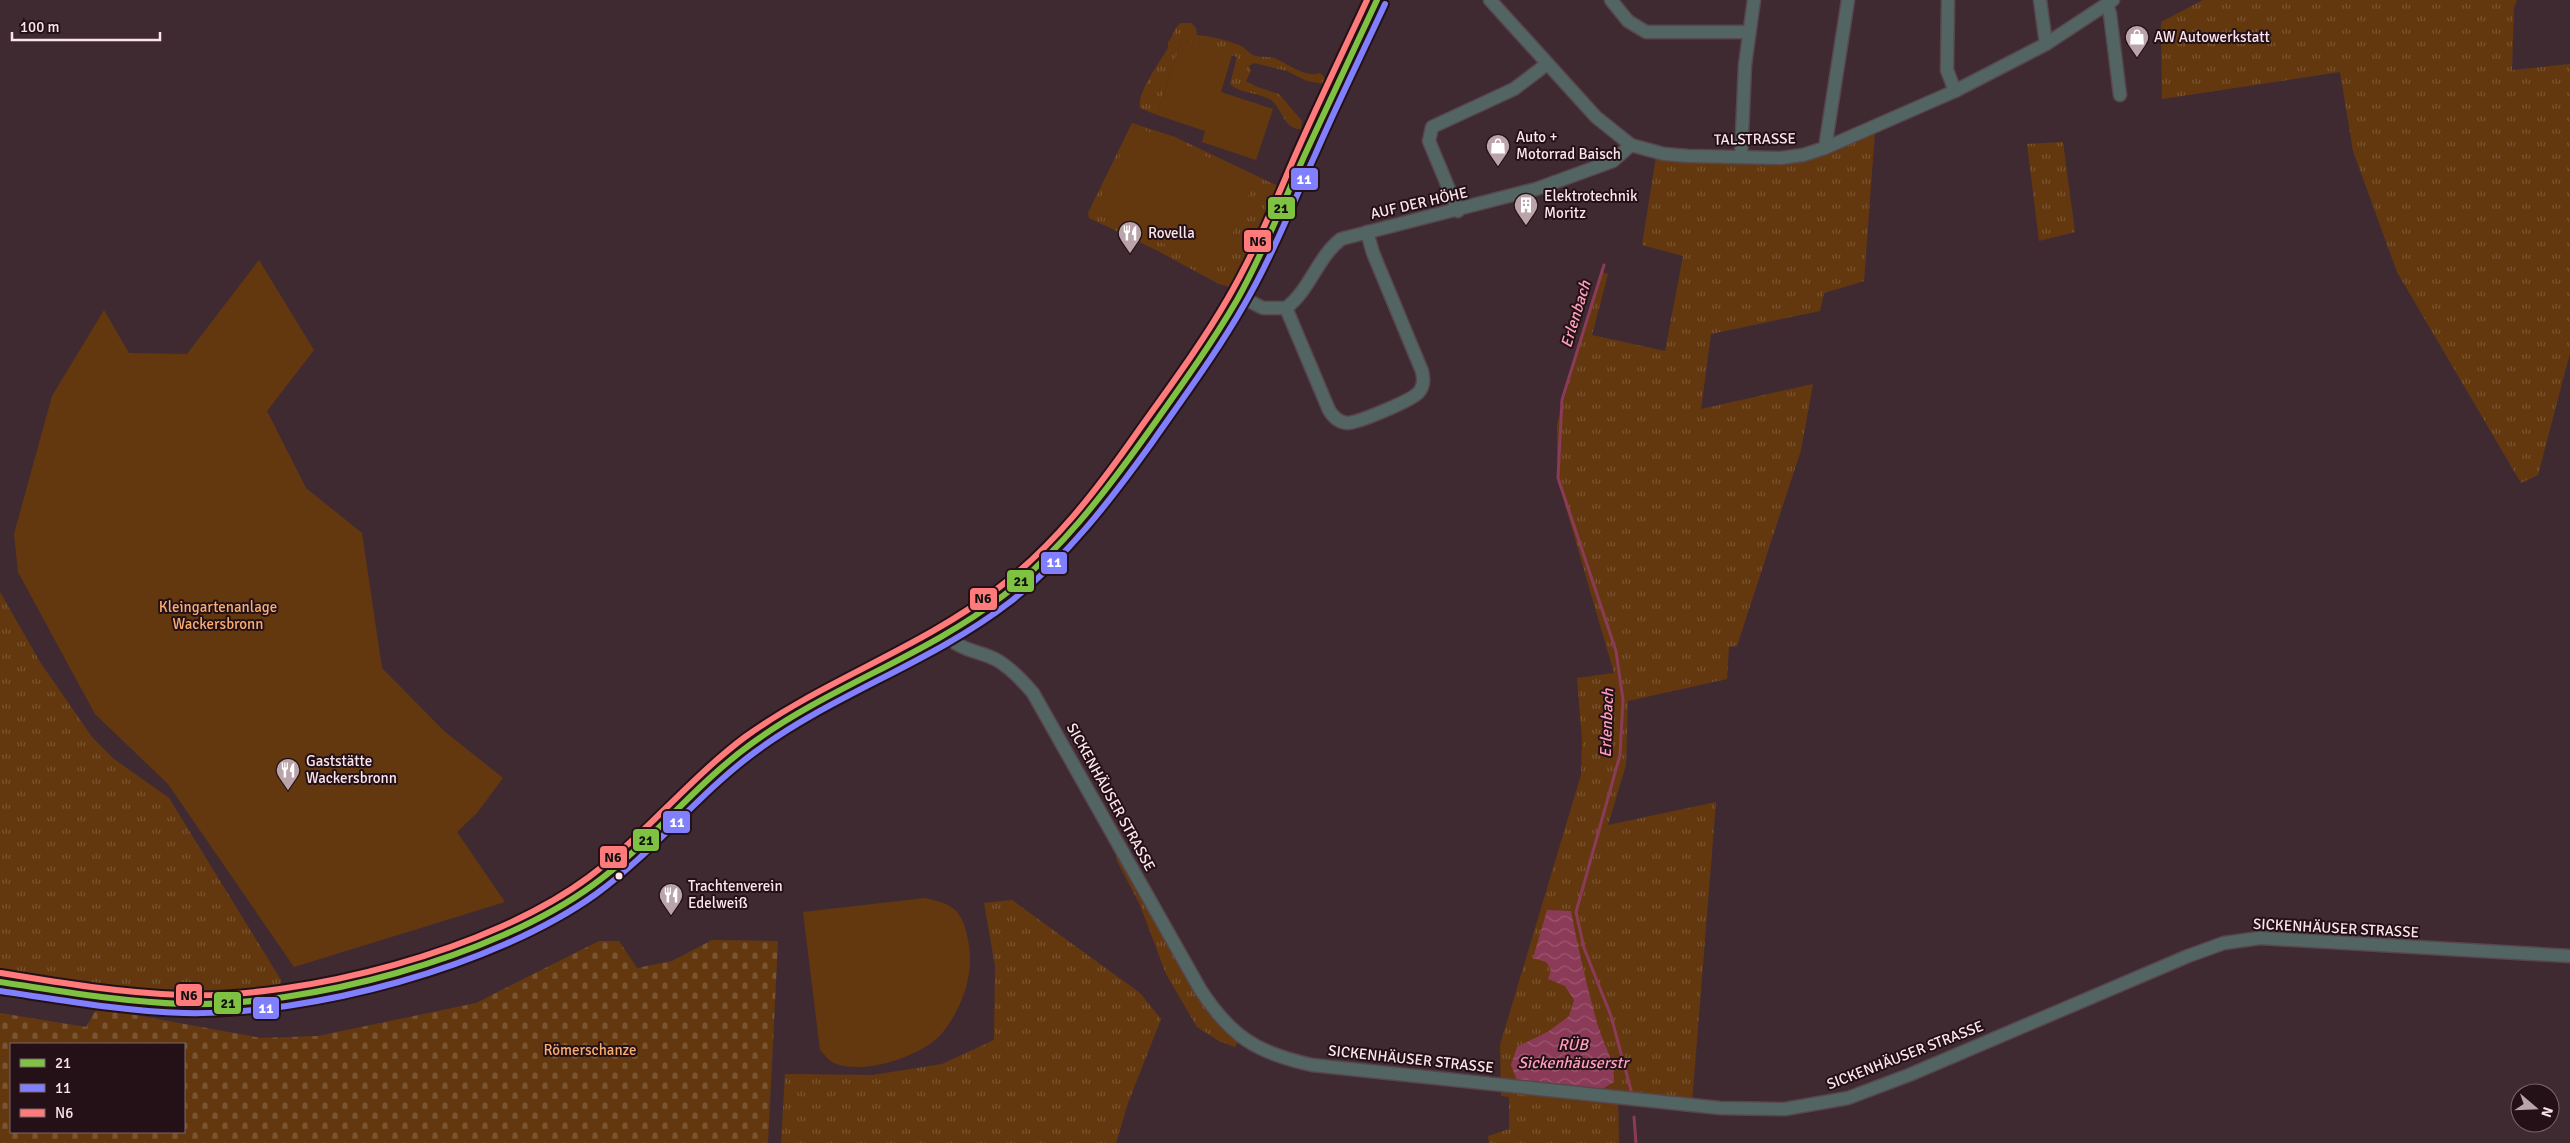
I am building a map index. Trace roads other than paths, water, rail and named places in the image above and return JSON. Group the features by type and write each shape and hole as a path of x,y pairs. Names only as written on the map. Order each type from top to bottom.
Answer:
{"street":[{"path":"0,982 146,1002 233,1003 288,997 321,990 407,969 475,948 545,916 594,885 634,852 730,760 781,724 934,642 986,609 1020,582 1082,522 1156,421 1239,296 1377,0"},
{"name":"TALSTRASSE","path":"1490,0 1596,118 1631,145 1674,156 1780,158 1803,155 1825,148 1955,91 2046,44 2110,2"},
{"path":"1610,0 1628,21 1646,32 1748,32"},
{"path":"1740,157 1748,32 1754,0"},
{"path":"1825,148 1848,0"},
{"path":"1948,0 1947,70 1955,91"},
{"path":"2040,0 2046,44"},
{"name":"TALSTRASSE","path":"2110,2 2120,96"},
{"path":"1458,210 1429,140 1432,127 1514,89 1547,64"},
{"name":"AUF DER HÖHE","path":"1286,308 1297,298 1319,262 1341,239 1536,189 1618,159 1631,145"},
{"path":"1239,296 1271,310 1286,308 1329,410 1340,421 1353,422 1418,393 1424,382 1422,371 1373,253 1367,232"},
{"name":"SICKENHÄUSER STRASSE","path":"946,635 959,646 995,659 1006,666 1033,693 1200,989 1217,1015 1240,1038 1253,1047 1282,1059 1312,1065 1720,1108 1785,1109 1848,1098 1918,1071 2188,956 2242,940 2260,938 2570,956"}],"water":[{"name":"RÜB Sickenhäuserstr","path":"1547,910 1571,911 1599,1031 1613,1066 1614,1082 1602,1089 1517,1080 1511,1065 1517,1047 1549,1031 1569,1016 1574,1000 1565,986 1548,979 1551,970 1546,962 1533,958"}],"waterway":[{"name":"Erlenbach","path":"1604,265 1562,400 1558,478 1616,651 1623,700 1620,755 1576,912 1584,948 1611,1016 1632,1094"},
{"name":"Erlenbach","path":"1634,1117 1636,1143"}],"place":[{"name":"AW Autowerkstatt","path":"2137,58"},
{"name":"Auto + Motorrad Baisch","path":"1498,167"},
{"name":"Elektrotechnik Moritz","path":"1526,226"},
{"name":"Rovella","path":"1130,254"},
{"name":"Gaststätte Wackersbronn","path":"288,791"},
{"name":"Trachtenverein Edelweiß","path":"671,916"}],"park label":[{"name":"Kleingartenanlage Wackersbronn","path":"218,616"},
{"name":"Römerschanze","path":"590,1050"}]}
